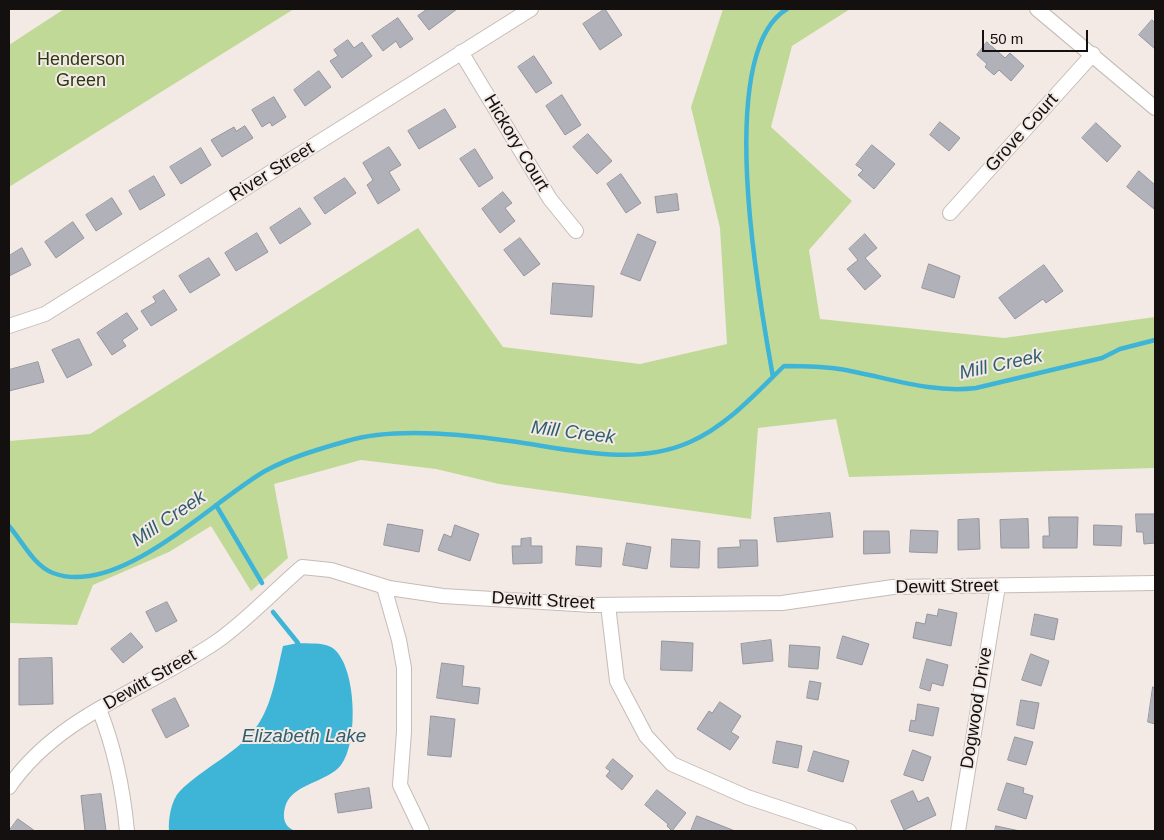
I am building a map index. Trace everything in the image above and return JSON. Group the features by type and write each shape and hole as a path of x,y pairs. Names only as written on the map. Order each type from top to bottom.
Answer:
{"street":[{"name":"River Street","path":"9,326 45,314 531,9"},
{"path":"1037,9 1093,54 1155,108"},
{"name":"Hickory Court","path":"461,52 550,199 576,231"},
{"name":"Grove Court","path":"950,213 1093,54"},
{"name":"Dewitt Street","path":"9,787 39,750 99,709 216,642 302,567 313,566 384,587 443,596 608,605 782,603 892,587 1155,584"},
{"name":"Dogwood Drive","path":"958,831 998,586"},
{"path":"384,587 399,640 404,668 404,732 400,784 422,831"},
{"path":"608,605 616,682 646,736 672,764 746,797 850,831"},
{"path":"99,709 112,740 120,770 127,831"}],"green space":[{"name":"Henderson Green","path":"64,9 294,9 9,187 9,45"},
{"path":"723,9 850,9 792,46 771,127 852,201 809,250 820,319 1004,338 1155,317 1155,468 849,477 836,419 758,428 751,519 499,484 436,469 361,460 274,484 288,558 251,591 211,526 169,552 93,585 77,625 9,623 9,441 90,434 418,228 503,347 640,364 727,344 720,228 691,107"}],"water":[{"name":"Elizabeth Lake","path":"298,643 327,645 340,655 350,685 353,722 347,754 341,765 335,771 297,791 286,804 284,813 286,824 296,831 169,831 169,821 174,799 189,782 232,751 251,734 268,705 283,646"}],"building":[{"path":"427,9 457,9 429,30 418,16"},
{"path":"605,9 622,35 600,50 583,24"},
{"path":"398,18 413,39 400,48 396,41 383,51 372,36"},
{"path":"1152,20 1155,23 1155,49 1139,35"},
{"path":"348,40 354,48 362,42 372,56 342,78 330,61 338,56 334,50"},
{"path":"987,42 1005,58 1010,53 1024,66 1011,81 999,70 994,75 985,67 987,64 977,55"},
{"path":"534,56 552,83 536,93 518,67"},
{"path":"319,71 331,87 305,106 294,90"},
{"path":"562,95 581,125 565,135 546,106"},
{"path":"274,97 286,117 272,126 270,122 262,127 252,110"},
{"path":"445,109 456,127 419,149 408,131"},
{"path":"940,122 960,138 949,151 930,135"},
{"path":"1096,123 1121,146 1107,162 1082,138"},
{"path":"245,126 253,138 222,157 211,140 234,127 236,131"},
{"path":"588,134 612,161 597,174 573,147"},
{"path":"872,145 895,164 874,189 858,175 863,170 856,165"},
{"path":"389,147 401,165 389,172 400,190 378,204 367,185 373,180 363,163"},
{"path":"201,148 211,165 181,184 170,167"},
{"path":"475,149 493,178 479,187 460,159"},
{"path":"1139,171 1155,185 1154,209 1127,187"},
{"path":"621,174 641,203 626,213 607,184"},
{"path":"154,176 165,195 140,210 129,191"},
{"path":"345,178 356,193 325,214 314,198"},
{"path":"503,192 512,203 505,208 515,221 500,233 482,209"},
{"path":"677,194 679,210 657,213 655,197"},
{"path":"112,198 122,214 96,231 86,215"},
{"path":"300,208 311,224 280,244 270,228"},
{"path":"73,222 84,238 56,258 45,242"},
{"path":"257,233 268,252 236,271 225,253"},
{"path":"638,234 656,242 640,281 621,274"},
{"path":"865,234 877,248 865,258 881,276 865,290 847,269 858,260 849,249"},
{"path":"520,238 540,264 524,276 504,250"},
{"path":"22,248 31,265 9,276 9,256"},
{"path":"209,258 220,275 190,293 179,276"},
{"path":"929,264 960,276 954,298 922,288"},
{"path":"1044,265 1063,291 1046,303 1043,299 1015,319 999,298"},
{"path":"553,283 594,286 592,317 551,314"},
{"path":"164,290 177,310 151,326 141,311 156,302 153,297"},
{"path":"127,313 138,329 122,340 126,346 112,355 97,333"},
{"path":"79,339 92,365 67,378 52,350"},
{"path":"38,362 44,382 9,391 9,370"},
{"path":"830,513 833,537 777,542 774,518"},
{"path":"1136,514 1155,514 1155,543 1144,544 1143,532 1137,532"},
{"path":"1049,517 1078,517 1077,548 1043,548 1043,536 1049,536"},
{"path":"979,519 980,549 958,550 958,520"},
{"path":"1028,519 1029,548 1001,548 1000,520"},
{"path":"388,524 423,530 419,552 384,545"},
{"path":"455,525 479,534 470,561 438,550 444,534 451,537"},
{"path":"1094,525 1122,526 1121,546 1094,545"},
{"path":"911,530 938,531 937,553 910,552"},
{"path":"864,531 889,531 890,553 864,554"},
{"path":"531,538 531,546 542,546 542,563 513,564 512,546 521,546 521,539"},
{"path":"672,539 700,541 699,568 671,567"},
{"path":"740,540 757,540 758,566 718,568 718,548 740,547"},
{"path":"627,543 651,547 647,569 623,565"},
{"path":"577,546 602,548 601,567 576,565"},
{"path":"167,602 177,621 156,632 146,612"},
{"path":"939,609 957,613 951,646 913,638 916,622 925,624 927,614 937,616"},
{"path":"1035,614 1058,619 1054,640 1031,635"},
{"path":"131,633 143,647 123,663 111,649"},
{"path":"843,636 869,644 862,665 837,658"},
{"path":"771,640 773,661 743,664 741,644"},
{"path":"662,641 693,643 692,671 661,670"},
{"path":"790,645 820,647 818,669 789,667"},
{"path":"1031,654 1049,661 1041,686 1022,680"},
{"path":"52,658 53,704 19,705 19,659"},
{"path":"927,659 948,665 943,686 932,683 930,691 920,688"},
{"path":"442,663 464,666 462,686 480,688 478,704 437,698"},
{"path":"810,681 821,683 818,700 807,698"},
{"path":"1153,687 1155,688 1155,724 1148,722"},
{"path":"175,698 189,726 166,738 152,710"},
{"path":"1021,700 1039,703 1034,729 1017,725"},
{"path":"720,702 741,716 731,732 739,737 730,750 697,729 709,711 712,713"},
{"path":"918,704 939,708 933,736 909,731 911,720 915,721"},
{"path":"431,716 455,719 451,757 428,755"},
{"path":"1015,737 1033,742 1026,765 1008,760"},
{"path":"777,741 802,746 798,768 773,763"},
{"path":"913,750 931,757 923,781 904,775"},
{"path":"814,751 849,761 843,782 808,771"},
{"path":"613,759 633,776 622,790 606,776 610,771 606,768"},
{"path":"1007,783 1024,788 1023,793 1033,796 1026,819 998,810"},
{"path":"369,788 372,808 338,813 335,794"},
{"path":"657,790 686,813 672,831 667,826 668,824 645,805"},
{"path":"913,791 918,802 928,797 936,815 904,830 891,801"},
{"path":"101,794 106,831 85,831 81,796"},
{"path":"697,816 735,831 691,831"},
{"path":"18,819 35,831 9,831"},
{"path":"996,826 1020,831 995,831"}],"waterway":[{"path":"773,377 752,240 747,182 747,126 752,75 765,34 787,9"},
{"name":"Mill Creek","path":"9,526 34,559 46,570 79,577 106,572 135,560 164,543 243,485 275,466 316,450 365,437 406,433 449,434 491,438 601,454 647,454 669,449 704,435 729,418 784,366 832,368 941,389 976,388 1102,358 1120,349 1155,340"},
{"path":"216,505 262,583"},
{"path":"273,612 298,643 296,647"}]}
